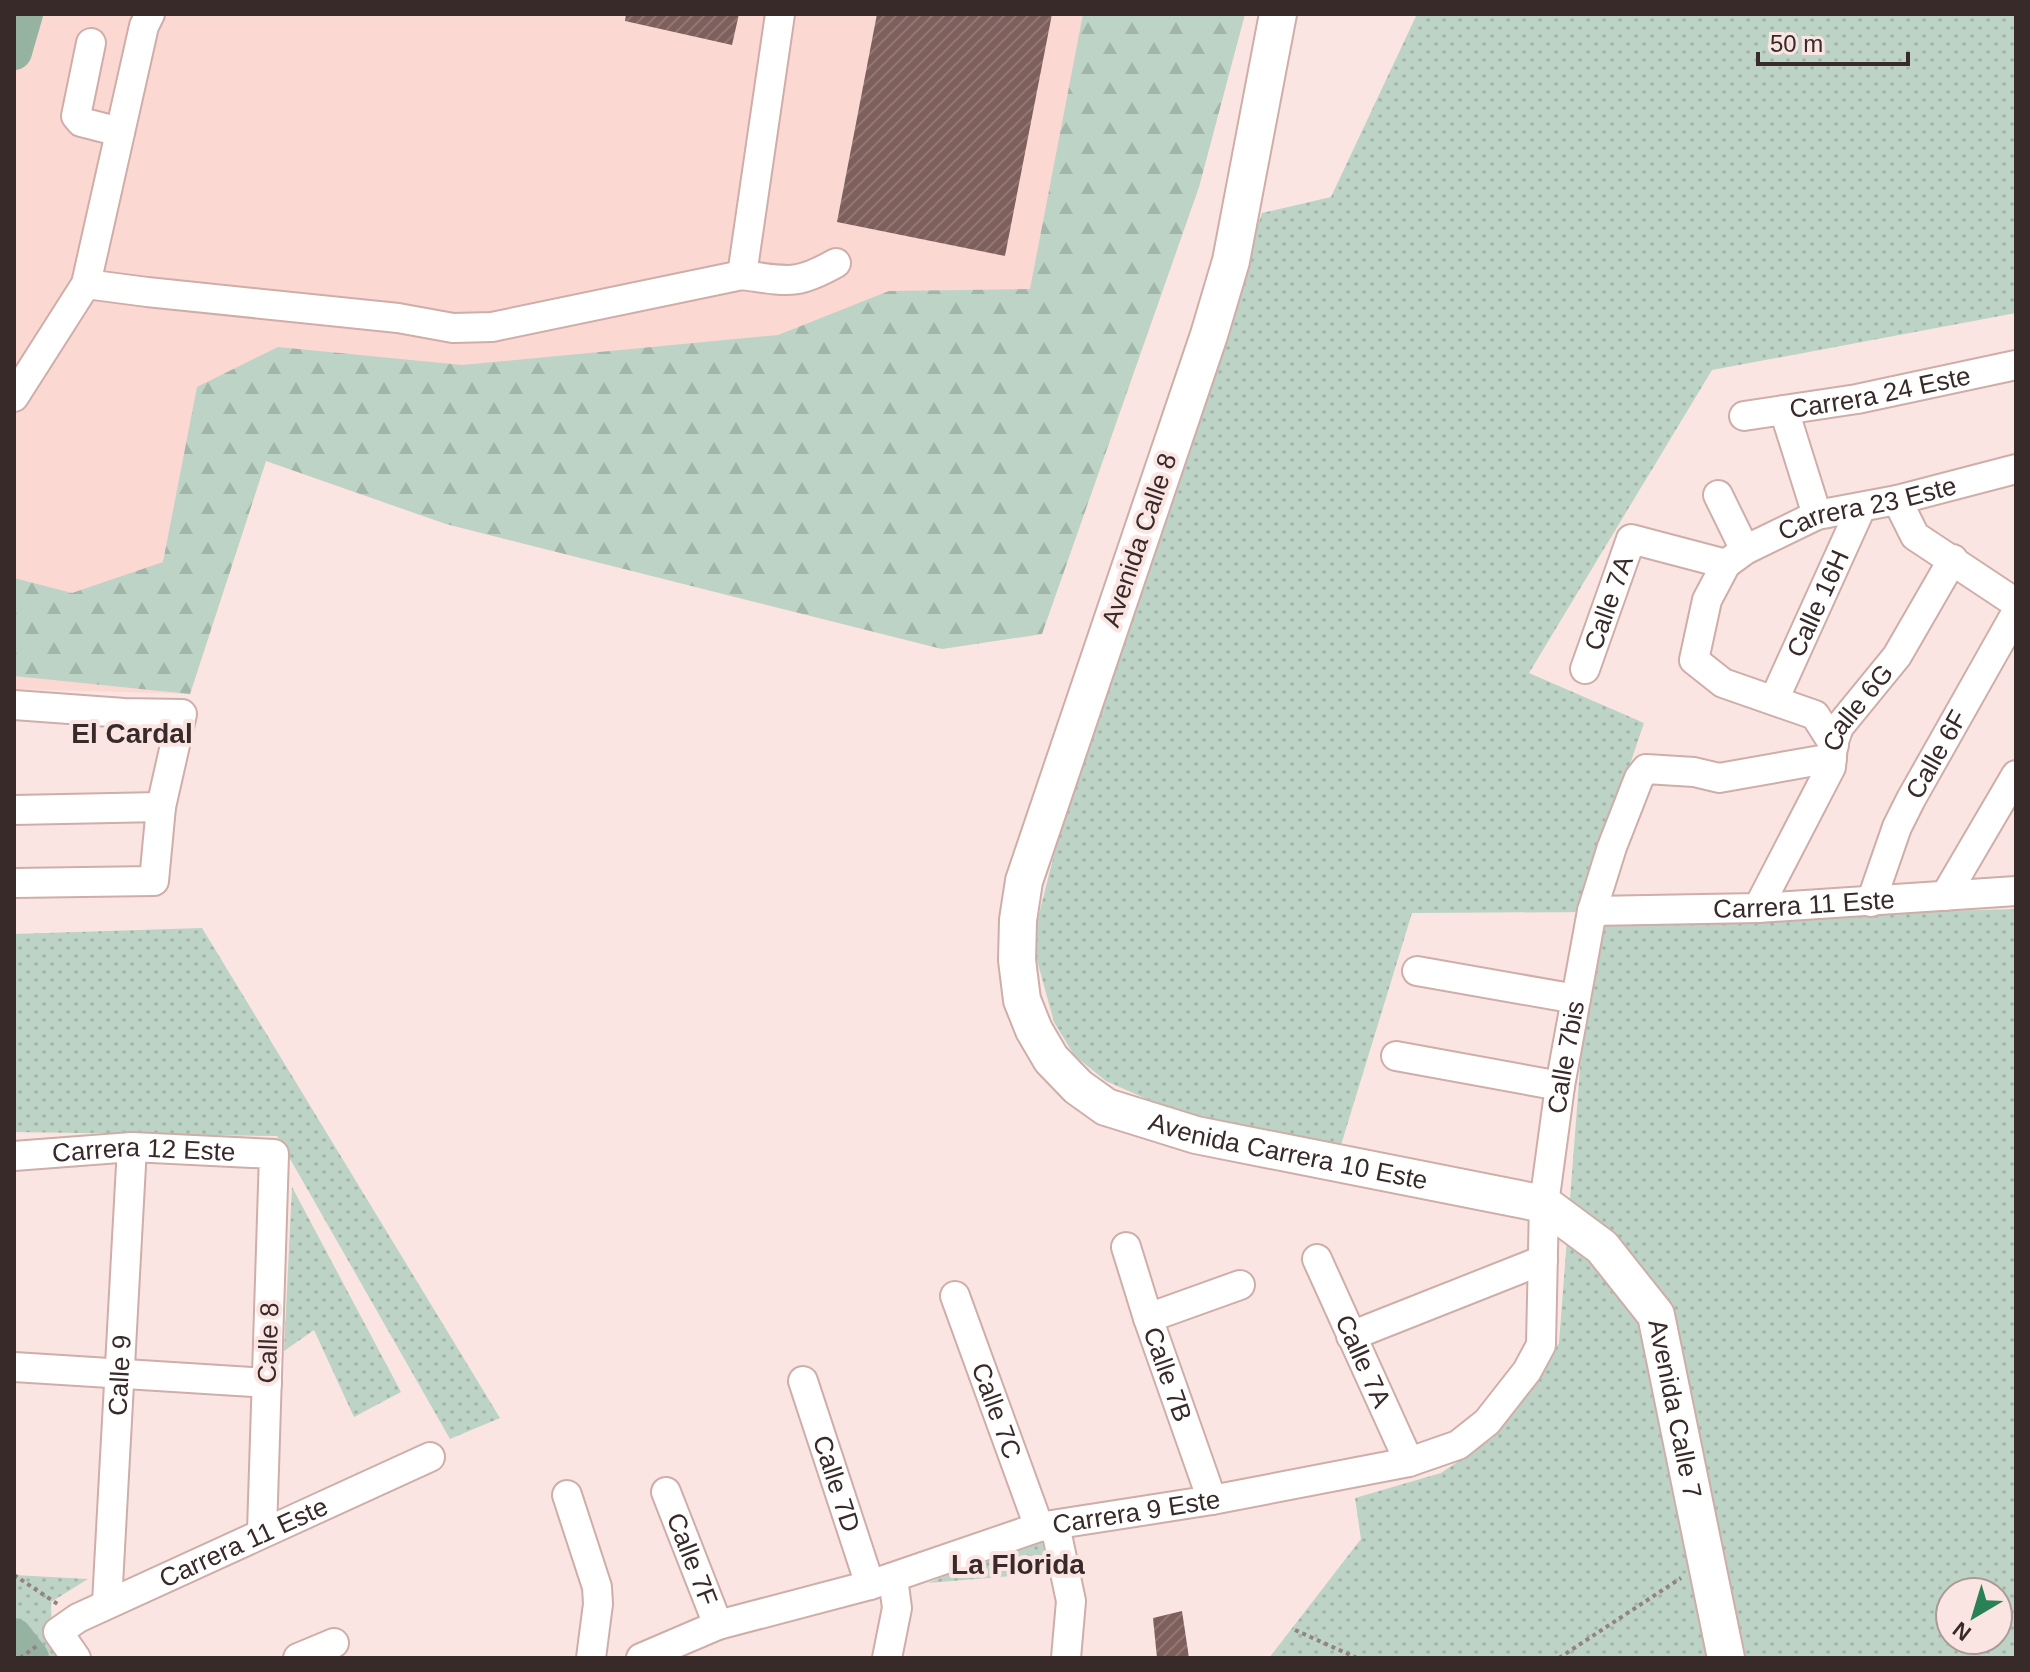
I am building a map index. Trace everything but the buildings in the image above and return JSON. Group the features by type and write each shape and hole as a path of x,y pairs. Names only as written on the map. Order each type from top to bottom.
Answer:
{"main road":[{"name":"Avenida Calle 8","path":"1051,1059 1034,1030 1022,1000 1017,960 1018,920 1024,881 1209,335 1231,261 1278,14"},
{"name":"Avenida Carrera 10 Este","path":"1051,1059 1078,1087 1106,1107 1196,1135 1544,1204"},
{"name":"Avenida Calle 7","path":"1544,1204 1602,1247 1656,1315 1726,1658"}],"street":[{"path":"14,397 86,284 144,26 150,14"},
{"path":"742,275 780,14"},
{"path":"91,43 76,116 81,122 120,132"},
{"path":"86,284 398,318 453,328 492,327 742,275 789,281 809,278 836,263"},
{"name":"Carrera 24 Este","path":"1744,416 1857,399 2016,365"},
{"path":"1784,410 1817,515"},
{"name":"Carrera 23 Este","path":"1736,557 1817,515 1897,500 2016,469"},
{"path":"1718,495 1736,557 1707,600 1694,660 1723,683 1815,715 1833,752"},
{"path":"1897,500 1915,536 2016,603"},
{"name":"Calle 16H","path":"1774,700 1861,508"},
{"name":"Calle 7A","path":"1585,669 1631,539 1736,557"},
{"name":"Calle 6G","path":"1758,908 1831,767 1839,727 1897,656 1953,559"},
{"path":"1988,586 2016,575"},
{"name":"Calle 6F","path":"1871,902 1897,827 1911,799 2016,613"},
{"path":"14,705 182,714 161,807 154,881 14,883"},
{"name":"Calle 7bis","path":"1544,1204 1560,1086 1592,911 1612,847 1639,778 1646,769 1659,768 1719,778 1833,752"},
{"path":"1945,896 2016,775"},
{"path":"14,810 161,807"},
{"name":"Carrera 11 Este","path":"1592,911 1758,908 2016,891"},
{"path":"1417,971 1576,999"},
{"path":"1396,1056 1560,1086"},
{"name":"Carrera 12 Este","path":"14,1156 132,1147 274,1154"},
{"name":"Calle 9","path":"107,1603 132,1147"},
{"name":"Calle 8","path":"262,1532 274,1154"},
{"path":"1351,1336 1543,1260 1544,1204"},
{"name":"Calle 7B","path":"1126,1247 1212,1500"},
{"name":"Calle 7A","path":"1317,1259 1409,1462"},
{"name":"Carrera 9 Este","path":"641,1658 718,1625 882,1581 1047,1526 1212,1500 1409,1462 1458,1445 1487,1422 1527,1371 1541,1345 1543,1260"},
{"path":"1148,1318 1240,1285"},
{"name":"Calle 7C","path":"955,1296 1047,1526 1071,1601 1066,1658"},
{"path":"14,1367 267,1383"},
{"name":"Calle 7D","path":"803,1381 882,1581 897,1608 887,1658"},
{"name":"Carrera 11 Este","path":"61,1629 107,1603 430,1457"},
{"name":"Calle 7F","path":"666,1492 718,1625"},
{"path":"567,1495 597,1587 598,1604 591,1658"},
{"path":"61,1629 76,1658"},
{"path":"298,1658 334,1643"}],"path":[{"path":"1559,1658 1707,1561"},
{"path":"14,1575 61,1629 20,1658"},
{"path":"1295,1630 1357,1658"}],"shaded area":[{"path":"26,14 1245,14 1199,187 1042,634 942,649 446,524 266,461 190,694 14,689 14,57"}],"green space":[{"path":"1083,14 1245,14 1199,187 1042,634 942,649 446,524 266,461 190,694 14,676 14,578 72,593 163,562 197,387 278,347 462,365 778,335 889,291 1030,289"},
{"path":"1417,14 2016,14 2016,313 1712,370 1529,673 1644,723 1587,891 1640,919 2016,909 2016,1658 1269,1658 1361,1539 1355,1498 1441,1473 1493,1438 1559,1343 1592,912 1412,913 1341,1145 1174,1111 1106,1081 1074,1055 1054,1022 1032,942 1088,720 1262,213 1331,197"},
{"path":"202,928 500,1418 450,1439 277,1136 14,1132 14,934"},
{"path":"292,1187 401,1392 354,1417 314,1330 284,1351"},
{"path":"1041,1538 1050,1573 928,1583"},
{"path":"14,1575 88,1579 51,1602 52,1649 58,1658 14,1656"}],"waterway":[{"path":"14,52 25,14"},
{"path":"14,1636 31,1658"}],"district":[{"name":"El Cardal","path":"132,733"},
{"name":"La Florida","path":"1018,1564"}]}
